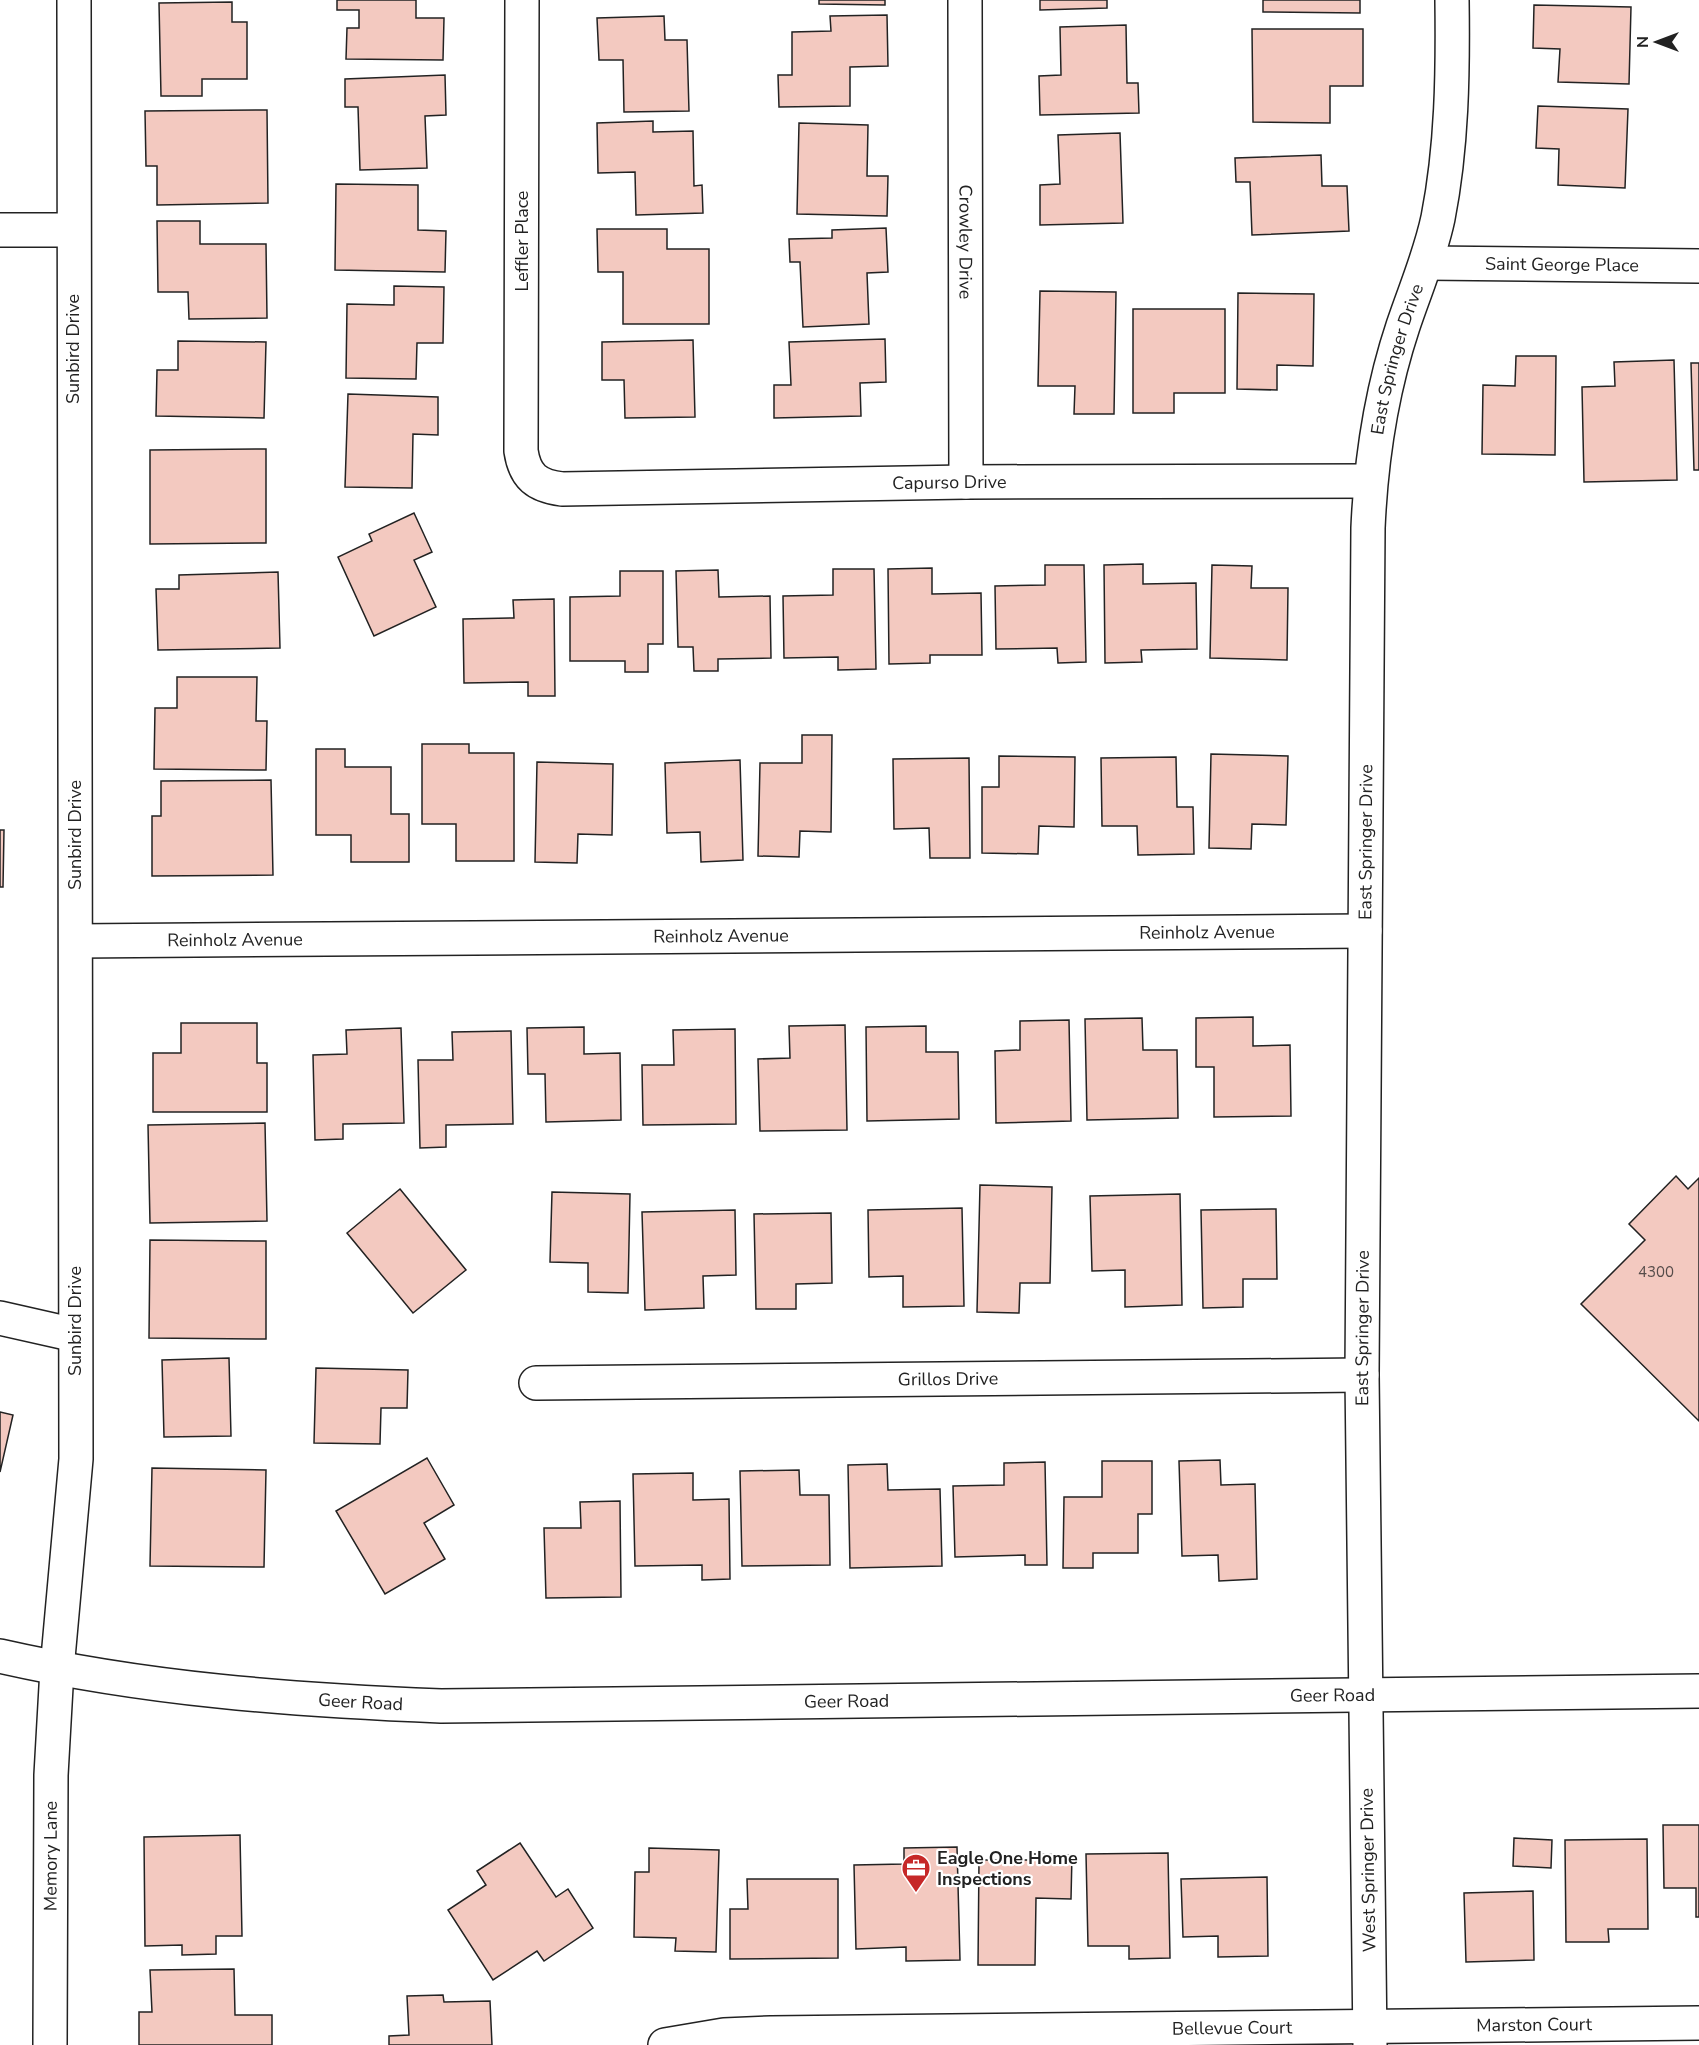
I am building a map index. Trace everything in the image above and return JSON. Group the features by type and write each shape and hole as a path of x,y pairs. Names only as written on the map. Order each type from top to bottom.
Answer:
{"street":[{"name":"Sunbird Drive","path":"57,1669 76,1459 72,230 74,0"},
{"name":"Leffler Place","path":"522,0 521,451 523,464 532,479"},
{"name":"Crowley Drive","path":"965,0 966,482"},
{"name":"East Springer Drive","path":"1365,1695 1362,1375 1370,481 1377,426 1389,373 1426,263 1438,219 1447,154 1452,0"},
{"path":"0,230 72,230"},
{"name":"Saint George Place","path":"1426,263 1699,266"},
{"name":"Capurso Drive","path":"532,479 545,486 562,489 966,482 1370,481"},
{"name":"Reinholz Avenue","path":"76,941 1365,930"},
{"path":"0,1318 75,1335"},
{"name":"Grillos Drive","path":"536,1383 1362,1375"},
{"name":"Geer Road","path":"0,1656 57,1669 144,1683 316,1701 441,1706 1699,1690"},
{"name":"Memory Lane","path":"50,2045 51,1775 57,1669"},
{"name":"West Springer Drive","path":"1365,1695 1370,2036"},
{"name":"Marston Court","path":"1370,2036 1699,2023"},
{"name":"Bellevue Court","path":"665,2045 724,2035 771,2033 1370,2036"}],"building":[{"path":"337,0 416,0 416,18 444,18 443,60 346,59 347,28 359,28 359,10 337,10"},
{"path":"819,0 885,0 885,5 819,4"},
{"path":"1040,0 1107,0 1107,8 1040,10"},
{"path":"1263,0 1360,0 1360,13 1263,12"},
{"path":"232,2 232,22 247,22 247,79 202,79 202,96 161,96 159,3"},
{"path":"1534,5 1631,7 1629,84 1558,82 1560,49 1533,48"},
{"path":"887,15 888,66 850,67 850,106 779,107 778,75 792,75 792,32 831,31 830,16"},
{"path":"664,16 665,40 687,40 689,111 624,112 623,60 599,60 597,18"},
{"path":"1126,25 1127,83 1138,83 1139,113 1040,115 1039,76 1061,75 1060,27"},
{"path":"1252,29 1363,29 1363,86 1330,86 1330,123 1253,122"},
{"path":"445,75 446,115 425,116 427,168 360,170 358,107 345,107 345,79"},
{"path":"1538,106 1628,109 1625,188 1558,185 1559,149 1536,148"},
{"path":"267,110 268,203 157,205 157,166 146,166 145,111"},
{"path":"653,121 653,132 693,131 694,186 702,185 703,213 636,215 635,172 598,173 597,123"},
{"path":"799,123 868,125 867,176 888,176 887,216 797,214"},
{"path":"1120,133 1123,223 1040,225 1040,185 1060,184 1058,135"},
{"path":"1321,155 1322,186 1347,186 1349,231 1252,235 1250,182 1236,182 1235,158"},
{"path":"336,184 418,185 418,230 446,231 445,272 335,270"},
{"path":"157,221 200,221 200,244 266,244 267,318 189,319 188,292 158,292"},
{"path":"886,228 888,272 867,273 869,324 803,327 800,262 790,262 789,239 832,238 832,230"},
{"path":"597,229 667,229 667,249 709,249 709,324 623,324 623,272 598,272"},
{"path":"394,286 444,287 443,343 417,343 416,379 346,378 347,304 394,305"},
{"path":"1040,291 1116,292 1114,414 1074,414 1075,386 1038,386"},
{"path":"1238,293 1314,294 1313,366 1277,365 1277,390 1237,389"},
{"path":"1133,309 1225,309 1225,393 1174,393 1174,413 1133,413"},
{"path":"885,339 886,382 860,383 861,416 774,418 774,385 791,385 789,342"},
{"path":"693,340 695,417 625,418 624,380 602,380 602,342"},
{"path":"178,341 266,342 264,418 156,416 157,370 178,370"},
{"path":"1516,356 1556,356 1555,455 1482,454 1483,385 1515,386"},
{"path":"1674,360 1677,480 1584,482 1582,387 1615,386 1614,362"},
{"path":"1691,363 1699,363 1699,470 1694,470"},
{"path":"348,394 438,397 438,435 413,434 412,488 345,487"},
{"path":"266,449 266,543 150,544 150,450"},
{"path":"414,513 432,552 414,560 436,607 374,636 338,557 372,541 369,534"},
{"path":"1143,564 1143,584 1196,583 1197,649 1141,650 1142,662 1105,663 1104,565"},
{"path":"1045,565 1084,565 1086,662 1058,663 1057,648 996,649 995,586 1045,585"},
{"path":"1212,565 1252,566 1251,588 1288,588 1287,660 1210,658"},
{"path":"932,568 932,594 981,593 982,655 930,655 930,663 889,664 888,569"},
{"path":"833,569 874,569 876,669 838,670 838,657 784,658 783,596 833,595"},
{"path":"718,570 719,597 770,596 771,658 718,659 718,671 694,671 693,647 678,647 676,571"},
{"path":"620,571 663,571 663,644 648,644 648,672 625,672 625,661 570,661 570,597 620,596"},
{"path":"278,572 280,648 158,650 156,589 179,589 179,575"},
{"path":"554,599 555,696 528,696 528,682 464,683 463,619 514,618 513,600"},
{"path":"177,677 257,677 256,721 267,721 266,770 154,769 155,708 177,708"},
{"path":"802,735 832,735 831,832 800,831 799,857 758,856 760,763 802,763"},
{"path":"422,744 469,744 469,753 514,753 514,861 456,861 456,824 422,824"},
{"path":"316,749 345,749 345,767 391,767 391,814 409,814 409,862 351,862 351,835 316,835"},
{"path":"1211,754 1288,756 1286,825 1252,824 1251,849 1209,848"},
{"path":"999,756 1075,757 1074,827 1039,826 1038,854 982,853 982,787 999,787"},
{"path":"1176,757 1177,807 1193,807 1194,854 1138,855 1137,826 1102,826 1101,758"},
{"path":"969,758 970,858 930,858 929,828 894,829 893,759"},
{"path":"740,760 743,860 701,862 700,832 667,833 665,763"},
{"path":"537,762 613,764 612,835 578,834 577,863 535,862"},
{"path":"271,780 273,875 152,876 152,816 161,816 161,781"},
{"path":"0,830 4,830 3,887 0,887"},
{"path":"1253,1017 1253,1046 1290,1045 1291,1116 1214,1117 1214,1067 1196,1067 1196,1018"},
{"path":"1142,1018 1143,1050 1177,1050 1178,1118 1087,1120 1085,1019"},
{"path":"1069,1020 1071,1121 996,1123 995,1051 1020,1050 1020,1021"},
{"path":"181,1023 257,1023 257,1063 267,1063 267,1112 153,1112 153,1053 181,1053"},
{"path":"845,1025 847,1130 760,1131 758,1059 790,1058 789,1026"},
{"path":"926,1026 926,1052 958,1052 959,1119 867,1121 866,1027"},
{"path":"584,1027 584,1054 620,1053 621,1120 546,1122 545,1074 528,1074 527,1028"},
{"path":"401,1028 404,1123 343,1124 343,1139 315,1140 313,1055 347,1054 346,1030"},
{"path":"735,1029 736,1124 643,1125 642,1065 674,1065 673,1030"},
{"path":"511,1031 513,1124 446,1125 446,1147 420,1148 418,1060 453,1060 452,1032"},
{"path":"265,1123 267,1221 150,1223 148,1125"},
{"path":"1676,1176 1688,1189 1699,1178 1699,1421 1581,1304 1645,1240 1629,1224"},
{"path":"980,1185 1052,1187 1050,1283 1020,1283 1019,1313 977,1312"},
{"path":"400,1189 466,1270 413,1313 347,1233"},
{"path":"552,1192 630,1194 628,1293 588,1292 588,1263 550,1262"},
{"path":"1180,1194 1182,1305 1125,1307 1125,1270 1092,1271 1090,1196"},
{"path":"962,1208 964,1306 903,1307 903,1276 869,1277 868,1210"},
{"path":"1276,1209 1277,1279 1243,1279 1243,1307 1203,1308 1201,1210"},
{"path":"735,1210 736,1275 703,1276 704,1308 645,1310 642,1212"},
{"path":"831,1213 832,1283 796,1284 796,1309 756,1309 754,1214"},
{"path":"150,1240 266,1241 266,1339 149,1338"},
{"path":"229,1358 231,1436 164,1437 162,1360"},
{"path":"316,1368 408,1370 407,1408 381,1408 380,1444 314,1443"},
{"path":"0,1412 13,1415 0,1472"},
{"path":"427,1458 454,1505 424,1523 445,1559 385,1594 336,1511"},
{"path":"1220,1460 1221,1485 1255,1484 1257,1579 1219,1581 1218,1555 1182,1556 1179,1461"},
{"path":"1102,1461 1152,1461 1152,1514 1138,1514 1138,1553 1093,1553 1093,1568 1063,1568 1064,1497 1102,1497"},
{"path":"1045,1462 1047,1565 1025,1565 1025,1555 955,1557 953,1486 1004,1485 1004,1463"},
{"path":"887,1464 888,1490 940,1489 942,1566 850,1568 848,1465"},
{"path":"152,1468 266,1470 264,1567 150,1566"},
{"path":"799,1470 800,1495 829,1495 830,1565 742,1566 740,1471"},
{"path":"693,1473 693,1500 729,1499 730,1579 702,1580 702,1565 635,1566 633,1474"},
{"path":"620,1501 621,1597 546,1598 544,1528 581,1528 580,1502"},
{"path":"1663,1825 1699,1825 1699,1917 1696,1917 1696,1888 1664,1888"},
{"path":"240,1835 242,1936 216,1936 216,1954 182,1955 182,1945 145,1946 144,1837"},
{"path":"1514,1838 1552,1840 1551,1868 1513,1866"},
{"path":"1647,1839 1648,1929 1608,1929 1609,1942 1566,1942 1565,1840"},
{"path":"520,1843 556,1897 568,1889 593,1928 544,1961 537,1951 493,1980 448,1910 486,1885 477,1871"},
{"path":"957,1847 960,1960 906,1961 906,1947 856,1949 854,1865 904,1864 904,1848"},
{"path":"649,1848 719,1850 716,1952 675,1951 676,1938 634,1937 635,1872 649,1872"},
{"path":"1168,1853 1170,1958 1129,1959 1129,1946 1088,1946 1086,1854"},
{"path":"1033,1854 1072,1855 1071,1899 1036,1898 1035,1965 978,1965 979,1860 1033,1860"},
{"path":"1267,1877 1268,1956 1218,1957 1218,1936 1183,1937 1181,1879"},
{"path":"747,1879 838,1879 838,1958 730,1959 730,1909 748,1909"},
{"path":"1533,1891 1534,1960 1466,1962 1464,1893"},
{"path":"234,1969 235,2015 272,2015 272,2045 139,2045 139,2012 152,2012 150,1970"},
{"path":"443,1995 444,2002 490,2001 492,2045 389,2045 389,2036 409,2035 407,1996"}],"place":[{"name":"Eagle One Home Inspections","path":"916,1894"}]}
